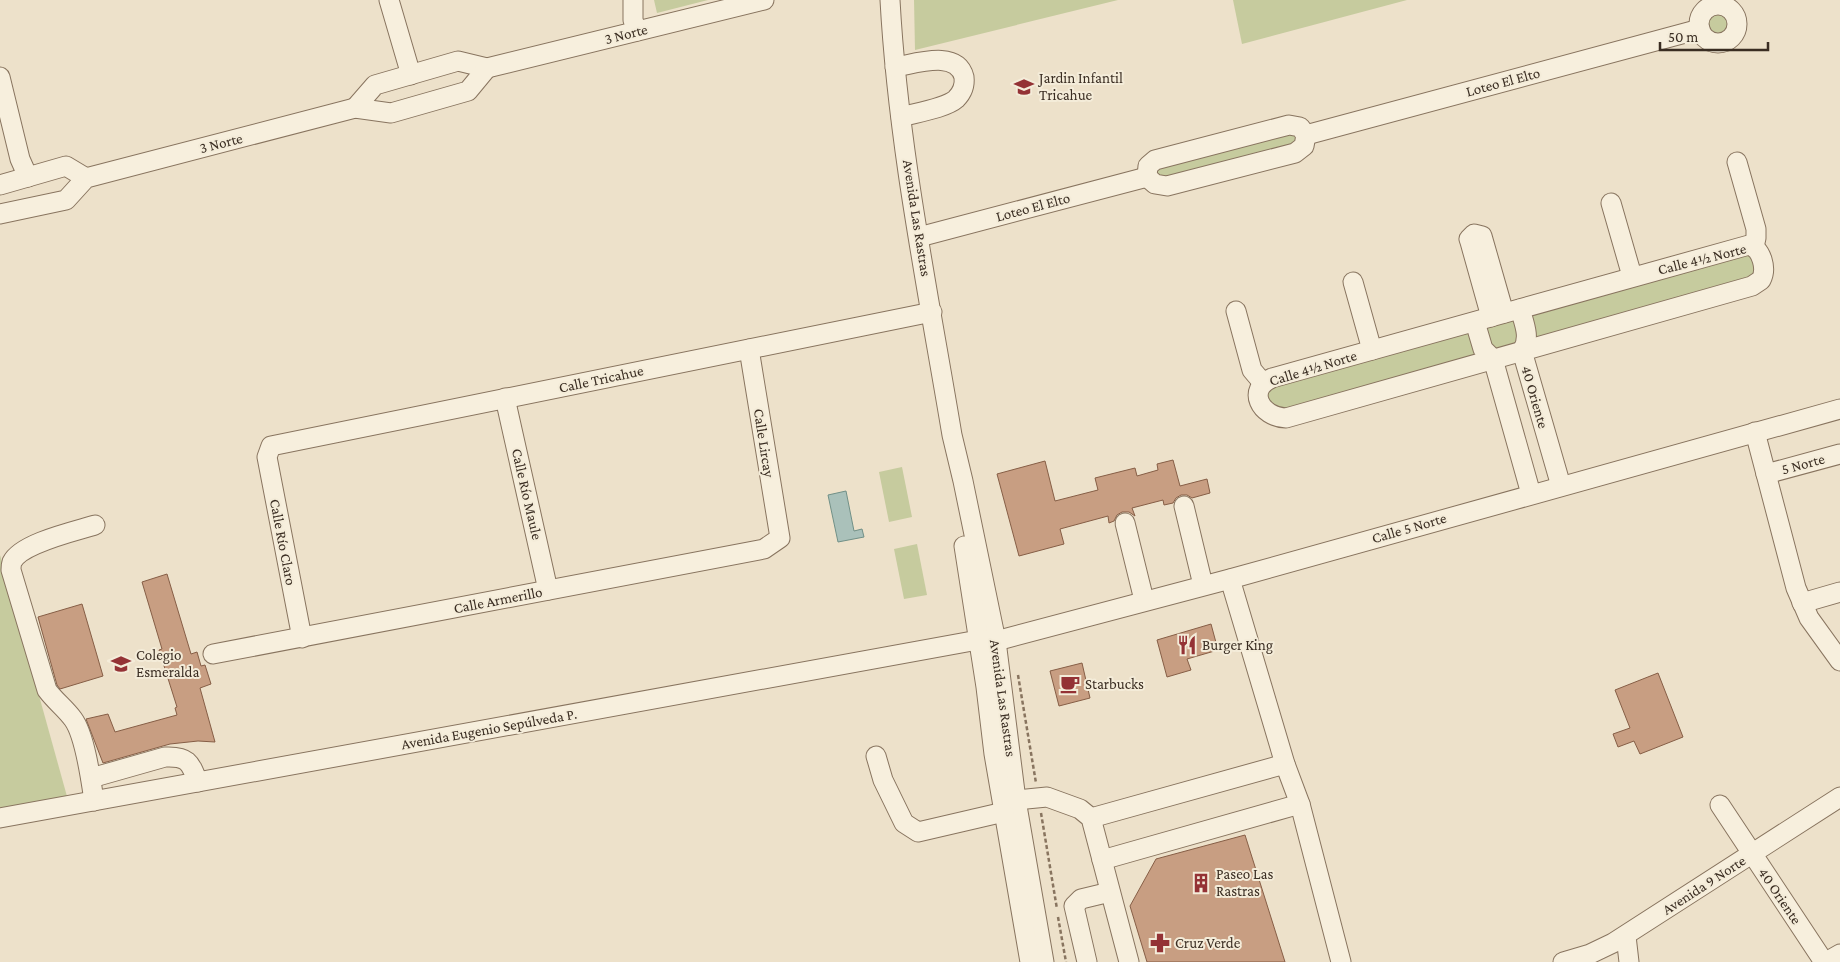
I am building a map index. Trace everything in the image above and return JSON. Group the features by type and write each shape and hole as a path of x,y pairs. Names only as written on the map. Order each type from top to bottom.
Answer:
{"street":[{"path":"385,0 410,75"},
{"path":"633,0 633,20 638,32"},
{"name":"3 Norte","path":"355,108 375,85 458,61 487,68 764,0"},
{"name":"Avenida Las Rastras","path":"890,0 894,67 901,117 952,435 963,481 1010,806 1030,962"},
{"name":"Loteo El Elto","path":"1306,135 1700,29"},
{"path":"894,67 942,59 955,63 962,71 964,80 963,90 956,99 944,105 901,117"},
{"name":"3 Norte","path":"86,178 355,108 391,113 468,91 487,68"},
{"path":"0,77 20,159 28,177"},
{"path":"1289,125 1300,127 1306,135 1304,146 1298,151 1258,162 1167,186 1154,184 1147,177 1148,166 1155,160 1289,125"},
{"path":"1737,162 1756,229 1754,247"},
{"path":"0,185 66,166 86,178 66,200 0,214"},
{"name":"Loteo El Elto","path":"920,237 1147,177"},
{"path":"1611,203 1632,276"},
{"name":"Calle 4½ Norte","path":"1744,246 1754,247 1760,255 1764,270 1763,277 1757,284 1286,418 1272,415 1262,407 1258,394 1263,383 1272,378 1497,316 1632,276 1744,246"},
{"path":"1354,282 1372,350"},
{"path":"1236,310 1250,364 1255,375 1263,383"},
{"name":"Calle Tricahue","path":"271,446 932,312"},
{"name":"40 Oriente","path":"1531,494 1493,359 1483,349 1497,316 1527,337 1522,351 1561,486"},
{"name":"Calle Lircay","path":"749,349 780,538"},
{"name":"Calle Río Maule","path":"505,398 548,590"},
{"name":"Calle 5 Norte","path":"987,641 1230,579 1840,409"},
{"path":"1755,432 1794,580 1802,602 1818,632 1840,661"},
{"name":"Calle Río Claro","path":"271,446 267,457 302,638"},
{"name":"5 Norte","path":"1766,474 1840,454"},
{"path":"1184,506 1203,585"},
{"path":"1125,523 1144,600"},
{"path":"94,801 78,729 74,719 47,690 11,570 13,562 19,554 31,546 95,525"},
{"name":"Calle Armerillo","path":"212,654 764,549 780,538"},
{"path":"1230,579 1284,764 1300,804 1341,962"},
{"path":"1802,602 1840,592"},
{"name":"Avenida Eugenio Sepúlveda P.","path":"0,818 987,641"},
{"path":"90,778 166,757 176,756 189,762 198,782"},
{"path":"876,756 884,780 904,823 918,832 1047,797 1080,809 1091,818 1129,962"},
{"path":"1091,818 1284,764"},
{"name":"Avenida 9 Norte","path":"1563,962 1601,950 1626,936 1840,797"},
{"path":"1102,860 1300,804"},
{"name":"40 Oriente","path":"1720,805 1825,962"},
{"name":"Avenida Las Rastras","path":"1010,806 1044,962"},
{"path":"1087,962 1074,906 1081,899 1110,892"},
{"path":"1626,936 1629,962"},
{"path":"1825,962 1840,954"}],"green space":[{"path":"654,0 708,0 657,13"},
{"path":"914,0 1118,0 915,50"},
{"path":"1233,0 1407,0 1242,44"},
{"path":"1718,13 1725,16 1728,23 1725,30 1718,33 1711,30 1708,23 1711,16"},
{"path":"1290,133 1297,136 1296,144 1165,179 1156,174 1158,167"},
{"path":"1750,254 1754,258 1755,276 1292,410 1271,409 1266,390 1268,386"},
{"path":"902,467 912,517 889,522 879,472"},
{"path":"917,544 927,595 904,599 894,549"},
{"path":"0,555 68,800 0,814"}],"water":[{"path":"846,491 854,531 862,529 864,537 838,542 828,495"}],"building":[{"path":"1173,460 1180,486 1207,479 1210,493 1192,498 1187,495 1181,495 1173,503 1164,505 1163,500 1132,508 1135,516 1129,512 1122,512 1117,515 1114,521 1109,523 1108,516 1060,529 1064,544 1019,556 997,474 1045,461 1055,501 1098,490 1095,478 1135,468 1137,476 1158,470 1157,464"},
{"path":"167,574 191,654 197,652 201,666 205,665 211,684 200,688 215,742 198,741 170,744 103,763 86,719 108,714 115,732 177,715 175,708 177,707 159,650 162,649 142,582"},
{"path":"82,604 103,676 60,689 57,685 38,617"},
{"name":"Burger King","path":"1211,624 1218,650 1187,659 1191,670 1167,677 1157,640"},
{"name":"Starbucks","path":"1082,663 1090,698 1059,706 1050,671"},
{"path":"1658,673 1683,737 1640,754 1634,741 1618,747 1613,734 1630,728 1615,690"},
{"name":"Paseo Las Rastras","path":"1245,835 1285,962 1147,962 1130,906 1156,859"}],"place":[{"name":"Jardin Infantil Tricahue","path":"1024,87"},
{"name":"Burger King","path":"1187,645"},
{"name":"Colegio Esmeralda","path":"121,664"},
{"name":"Starbucks","path":"1070,684"},
{"name":"Paseo Las Rastras","path":"1201,883"},
{"name":"Cruz Verde","path":"1160,943"}]}
